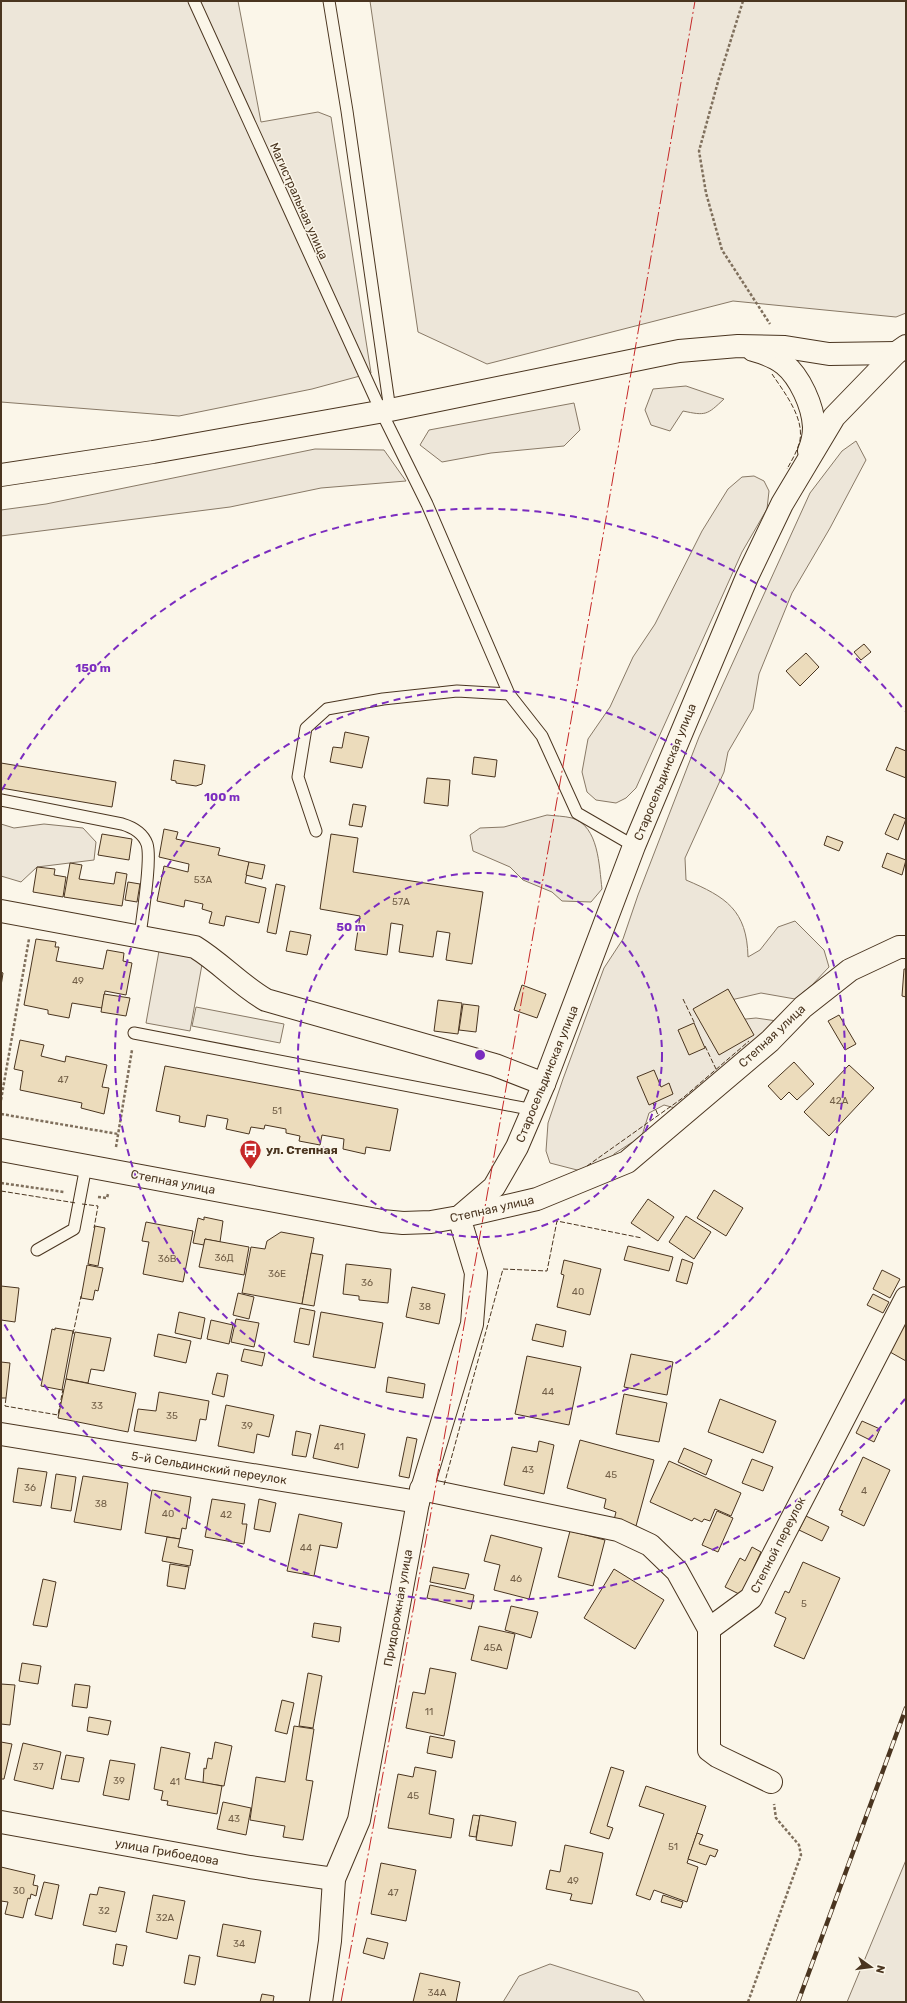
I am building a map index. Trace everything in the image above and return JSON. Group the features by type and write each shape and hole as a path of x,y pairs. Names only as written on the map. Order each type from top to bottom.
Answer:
{"street":[{"path":"738,346 766,354 783,364 794,374 808,401 814,427 812,442 806,462"},
{"path":"1,475 153,452 385,410 679,351 738,346 785,347 829,354 901,350"},
{"name":"Старосельдинская улица","path":"459,1217 494,1187 517,1148 534,1110 634,846 747,577 782,504 834,417 901,350"},
{"path":"1,911 196,947 209,956 248,990 266,1000 495,1065 544,1084"},
{"name":"Степная улица","path":"1,1150 403,1224 431,1222 459,1217 537,1200 627,1162 770,1041 803,1007 850,970 899,947 906,947"},
{"name":"Придорожная улица","path":"321,2002 330,1941 334,1880 359,1820 420,1495 472,1324 476,1273 459,1217"},
{"name":"Степной переулок","path":"710,1629 751,1598 906,1298"},
{"name":"5-й Сельдинский переулок","path":"1,1434 420,1495 618,1530 650,1545 677,1571 710,1629"},
{"path":"710,1629 709,1750 717,1756 771,1782"},
{"name":"улица Грибоедова","path":"1,1822 250,1867 334,1880"}],"lane":[{"name":"Магистральная улица","path":"194,1 385,410 509,694 542,736 577,813 634,846"},
{"path":"328,1 348,119 385,410"},
{"path":"316,831 298,777 306,728 327,709 383,699 457,691 509,694"},
{"path":"1,800 136,828 147,844 140,936"},
{"path":"134,1033 534,1110"},
{"path":"37,1250 74,1229 86,1166"}],"path":[{"path":"743,1 719,78 699,151 706,193 722,250 785,347"},
{"path":"1,1100 33,917"},
{"path":"1,1183 107,1198 113,1171 134,1033"},
{"path":"1,1114 118,1134"},
{"path":"748,2002 800,1855 799,1845 776,1818 771,1782"}],"shaded area":[{"path":"1,1 238,1 261,122 318,112 331,117 371,373 312,389 179,416 1,402"},
{"path":"370,1 906,1 906,313 896,317 733,301 487,364 418,332"},
{"path":"686,386 724,399 706,413 702,414 683,411 670,431 651,425 645,410 653,389"},
{"path":"574,403 580,430 564,446 491,453 442,462 420,445 429,430"},
{"path":"856,441 866,460 830,528 792,593 759,674 753,709 728,752 724,772 685,858 686,880 723,899 732,907 738,916 744,928 748,957 760,950 778,927 795,921 824,950 829,967 812,985 795,999 761,993 731,1000 736,1020 756,1018 777,1021 682,1110 664,1105 649,1113 640,1142 631,1143 614,1154 611,1173 581,1171 550,1163 546,1151 548,1123 563,1079 604,968 623,939 638,895 699,737 810,493 842,451"},
{"path":"315,449 384,450 406,481 321,488 230,507 1,536 1,510 46,504"},
{"path":"754,476 764,481 769,491 767,509 742,552 636,788 626,798 616,803 596,800 587,792 582,772 588,739 610,707 633,657 655,624 702,531 728,489 742,477"},
{"path":"547,815 563,816 581,822 588,829 593,838 598,859 602,889 591,902 562,901 552,892 523,880 510,867 473,851 470,835 480,828 504,827"},
{"path":"1,824 14,828 44,824 83,828 96,842 94,860 37,867 21,882 1,876"},
{"path":"159,951 203,959 190,1031 146,1023"},
{"path":"196,1007 284,1024 280,1043 192,1026"},
{"path":"906,1860 906,2002 847,2002"},
{"path":"550,1964 638,1992 645,2002 503,2002 519,1976"}],"building":[{"path":"864,644 871,652 861,660 854,652"},
{"path":"806,653 819,667 800,686 786,671"},
{"path":"345,732 369,737 362,768 330,762 333,747 342,748"},
{"path":"896,747 906,751 906,778 886,770"},
{"path":"474,757 497,760 495,777 472,774"},
{"path":"174,760 205,765 202,784 196,786 176,783 176,781 171,780"},
{"path":"1,763 116,782 112,807 1,788"},
{"path":"427,778 450,780 448,806 424,803"},
{"path":"353,804 366,806 362,827 349,825"},
{"path":"894,814 906,819 898,840 885,834"},
{"path":"164,829 178,832 176,839 220,848 218,855 249,862 245,883 266,888 259,923 226,916 224,926 209,923 212,912 202,909 203,904 185,900 184,907 157,901 164,866 188,872 189,864 159,857"},
{"path":"102,834 132,839 129,860 98,855"},
{"path":"331,834 358,838 353,872 483,892 472,964 446,960 450,933 437,931 433,957 399,952 403,925 391,923 387,955 355,950 360,916 320,909"},
{"path":"827,836 843,842 839,851 824,845"},
{"path":"887,853 906,860 902,875 882,867"},
{"path":"249,862 265,865 262,879 246,875"},
{"path":"70,863 82,865 79,879 114,884 116,872 127,874 122,906 64,897"},
{"path":"37,867 55,869 54,875 66,877 63,897 33,892"},
{"path":"128,882 140,884 137,902 125,900"},
{"path":"276,884 285,886 276,934 267,932"},
{"path":"290,931 311,935 307,955 286,951"},
{"path":"36,939 56,942 55,947 59,947 56,961 103,969 107,950 124,953 123,961 132,963 126,995 105,991 102,1008 72,1003 69,1018 48,1014 48,1010 24,1005"},
{"path":"904,969 906,969 906,997 902,996"},
{"path":"1,972 3,973 1,986"},
{"path":"522,985 546,994 537,1018 514,1010"},
{"path":"728,989 754,1035 719,1055 693,1009"},
{"path":"104,994 130,998 126,1016 101,1012"},
{"path":"438,1000 462,1003 458,1034 434,1031"},
{"path":"463,1004 479,1006 476,1032 459,1030"},
{"path":"839,1015 856,1044 845,1050 828,1021"},
{"path":"694,1023 705,1048 689,1055 678,1030"},
{"path":"20,1040 44,1045 41,1056 65,1062 66,1056 107,1065 102,1087 109,1088 104,1114 81,1108 82,1103 20,1090 23,1071 14,1069"},
{"path":"794,1062 814,1084 797,1100 789,1092 781,1100 768,1086"},
{"path":"849,1065 874,1088 829,1136 804,1112"},
{"path":"165,1066 398,1109 390,1151 366,1147 365,1154 343,1149 344,1139 322,1135 320,1145 299,1141 300,1136 286,1133 286,1129 265,1125 264,1129 251,1127 249,1134 226,1129 228,1119 207,1115 205,1127 179,1122 180,1116 156,1111"},
{"path":"654,1070 661,1087 669,1083 673,1094 649,1105 637,1077"},
{"path":"714,1190 743,1208 726,1236 697,1218"},
{"path":"648,1199 674,1217 658,1241 631,1223"},
{"path":"686,1216 711,1232 694,1259 669,1242"},
{"path":"204,1217 223,1221 220,1242 205,1239 204,1245 193,1243 198,1218 204,1220"},
{"path":"146,1222 193,1231 183,1282 143,1274 149,1242 142,1241"},
{"path":"95,1226 105,1228 98,1266 88,1264"},
{"path":"281,1232 314,1238 302,1304 242,1293 251,1247 265,1249 267,1241"},
{"path":"205,1239 249,1247 244,1275 199,1267"},
{"path":"628,1246 673,1257 669,1271 624,1260"},
{"path":"311,1253 323,1255 314,1306 302,1304"},
{"path":"682,1259 693,1263 687,1284 676,1281"},
{"path":"564,1260 601,1269 590,1315 557,1307 564,1275 561,1274"},
{"path":"346,1264 391,1269 388,1303 359,1300 359,1296 343,1294"},
{"path":"87,1265 103,1268 98,1291 95,1290 93,1300 81,1298"},
{"path":"882,1270 900,1279 890,1298 873,1289"},
{"path":"1,1286 19,1288 15,1322 1,1320"},
{"path":"412,1287 445,1294 439,1324 406,1317"},
{"path":"238,1293 254,1297 249,1319 233,1315"},
{"path":"873,1294 889,1302 883,1313 867,1305"},
{"path":"300,1308 315,1311 309,1345 294,1342"},
{"path":"179,1312 205,1318 201,1339 175,1333"},
{"path":"321,1312 383,1323 375,1368 313,1357"},
{"path":"236,1319 259,1323 254,1347 231,1342"},
{"path":"211,1320 233,1325 229,1344 207,1339"},
{"path":"906,1320 906,1361 890,1352"},
{"path":"536,1324 566,1331 563,1347 532,1340"},
{"path":"55,1328 73,1331 62,1390 41,1386 52,1329 55,1330"},
{"path":"75,1332 111,1338 104,1371 91,1369 88,1383 66,1379"},
{"path":"158,1334 191,1341 186,1363 154,1356"},
{"path":"244,1349 265,1353 262,1366 241,1361"},
{"path":"631,1354 673,1362 667,1395 624,1387"},
{"path":"527,1356 581,1367 569,1425 515,1414"},
{"path":"1,1362 10,1363 6,1398 1,1398"},
{"path":"217,1373 228,1375 224,1397 212,1394"},
{"path":"388,1377 425,1384 423,1398 386,1392"},
{"path":"66,1379 136,1393 128,1432 58,1418"},
{"path":"159,1392 209,1401 206,1420 200,1419 196,1441 134,1431 138,1409 156,1411"},
{"path":"624,1394 667,1403 659,1442 616,1434"},
{"path":"720,1399 776,1421 763,1453 708,1432"},
{"path":"226,1405 274,1415 269,1437 257,1434 254,1453 218,1446"},
{"path":"862,1421 880,1429 874,1442 856,1433"},
{"path":"320,1425 365,1434 358,1468 313,1458"},
{"path":"296,1431 311,1434 306,1457 292,1455"},
{"path":"407,1437 417,1439 409,1478 399,1476"},
{"path":"580,1440 654,1460 636,1526 614,1520 616,1512 604,1508 606,1499 567,1488"},
{"path":"539,1441 554,1445 544,1494 504,1485 512,1447 537,1452"},
{"path":"684,1448 712,1460 706,1475 678,1462"},
{"path":"863,1457 890,1470 864,1526 841,1515 843,1511 839,1510"},
{"path":"752,1459 773,1467 763,1491 742,1483"},
{"path":"669,1461 741,1493 731,1516 715,1509 710,1521 704,1519 702,1522 694,1518 692,1521 650,1502"},
{"path":"18,1468 47,1472 41,1506 13,1502"},
{"path":"56,1474 76,1477 71,1511 51,1508"},
{"path":"83,1476 128,1483 121,1530 74,1522"},
{"path":"152,1490 191,1497 186,1529 182,1528 180,1539 145,1533"},
{"path":"212,1499 245,1504 242,1524 247,1524 244,1544 205,1537"},
{"path":"259,1499 276,1503 270,1532 254,1529"},
{"path":"717,1511 733,1518 718,1552 702,1545"},
{"path":"299,1514 342,1523 337,1548 320,1545 314,1576 287,1571"},
{"path":"806,1516 829,1527 822,1541 799,1530"},
{"path":"570,1531 605,1540 593,1586 558,1577"},
{"path":"491,1535 542,1548 529,1599 494,1590 500,1565 484,1561"},
{"path":"167,1537 180,1539 178,1547 193,1550 190,1566 162,1561"},
{"path":"752,1547 761,1552 741,1595 725,1587 740,1558 745,1561"},
{"path":"803,1562 840,1578 804,1659 774,1646 786,1618 775,1613 785,1591 789,1593"},
{"path":"170,1564 189,1567 185,1589 167,1586"},
{"path":"433,1567 469,1574 465,1589 430,1582"},
{"path":"614,1569 664,1600 635,1649 584,1618"},
{"path":"43,1579 56,1582 47,1627 33,1625"},
{"path":"430,1585 474,1595 471,1609 427,1598"},
{"path":"511,1606 538,1612 531,1638 505,1630"},
{"path":"314,1623 341,1627 339,1642 312,1637"},
{"path":"479,1626 515,1634 507,1669 471,1660"},
{"path":"22,1663 41,1666 38,1684 19,1681"},
{"path":"430,1668 456,1673 444,1736 406,1728 413,1692 425,1694"},
{"path":"308,1673 322,1676 313,1728 299,1726"},
{"path":"1,1684 15,1685 10,1725 1,1724"},
{"path":"75,1684 90,1686 87,1708 72,1706"},
{"path":"282,1700 294,1703 287,1734 275,1731"},
{"path":"89,1717 111,1721 108,1735 87,1731"},
{"path":"294,1726 314,1729 306,1780 313,1781 303,1840 283,1837 285,1826 250,1820 256,1777 285,1782"},
{"path":"430,1736 455,1741 452,1758 427,1753"},
{"path":"1,1742 12,1744 4,1779 1,1779"},
{"path":"215,1742 232,1746 224,1786 203,1783 204,1768 206,1769 208,1758 212,1759"},
{"path":"23,1743 61,1752 53,1789 14,1780"},
{"path":"161,1747 190,1753 185,1779 222,1786 217,1814 167,1805 168,1801 161,1800 163,1791 154,1789"},
{"path":"66,1755 84,1758 79,1782 61,1779"},
{"path":"110,1760 135,1764 129,1800 103,1795"},
{"path":"415,1767 436,1771 429,1814 454,1819 451,1838 388,1828 398,1774 413,1777"},
{"path":"611,1767 624,1771 607,1826 613,1828 609,1839 590,1833"},
{"path":"646,1786 706,1806 687,1863 698,1867 687,1902 654,1890 650,1900 636,1895 664,1814 639,1806"},
{"path":"223,1802 251,1808 246,1835 217,1829"},
{"path":"473,1815 480,1816 476,1837 469,1836"},
{"path":"480,1815 516,1822 512,1846 476,1840"},
{"path":"697,1833 703,1835 699,1844 718,1850 715,1857 710,1855 706,1865 688,1859"},
{"path":"565,1845 603,1853 592,1904 570,1900 572,1894 546,1889 550,1870 560,1872"},
{"path":"381,1863 416,1870 406,1921 371,1914"},
{"path":"1,1867 35,1875 33,1885 38,1886 36,1896 31,1894 30,1899 28,1898 23,1918 5,1914 8,1902 1,1901"},
{"path":"44,1882 59,1885 52,1919 35,1915"},
{"path":"99,1887 125,1892 116,1932 83,1925 90,1894 97,1895"},
{"path":"153,1895 185,1901 177,1939 146,1932"},
{"path":"663,1895 683,1902 681,1908 661,1902"},
{"path":"223,1924 261,1931 255,1963 217,1956"},
{"path":"367,1938 388,1943 384,1959 363,1953"},
{"path":"116,1944 127,1946 123,1966 113,1964"},
{"path":"189,1955 200,1957 195,1985 184,1983"},
{"path":"420,1973 460,1982 456,2002 413,2002"},
{"path":"262,1994 274,1996 273,2002 260,2002"}],"railway":[{"path":"798,2002 906,1708"}],"fence":[{"path":"772,374 792,405 799,423 800,440 795,455 787,469"},
{"path":"683,999 695,1024"},
{"path":"587,1166 684,1097 749,1041"},
{"path":"705,1046 716,1069"},
{"path":"653,1103 658,1115"},
{"path":"1,1191 76,1203"},
{"path":"82,1204 98,1206 94,1228"},
{"path":"444,1485 503,1269 547,1271 557,1221 642,1238"},
{"path":"73,1334 81,1296"},
{"path":"6,1398 5,1406 58,1415 63,1389"}],"power":[{"path":"341,2002 430,1518 578,681 695,1"}],"place":[{"name":"ул. Степная","path":"251,1170"}]}
